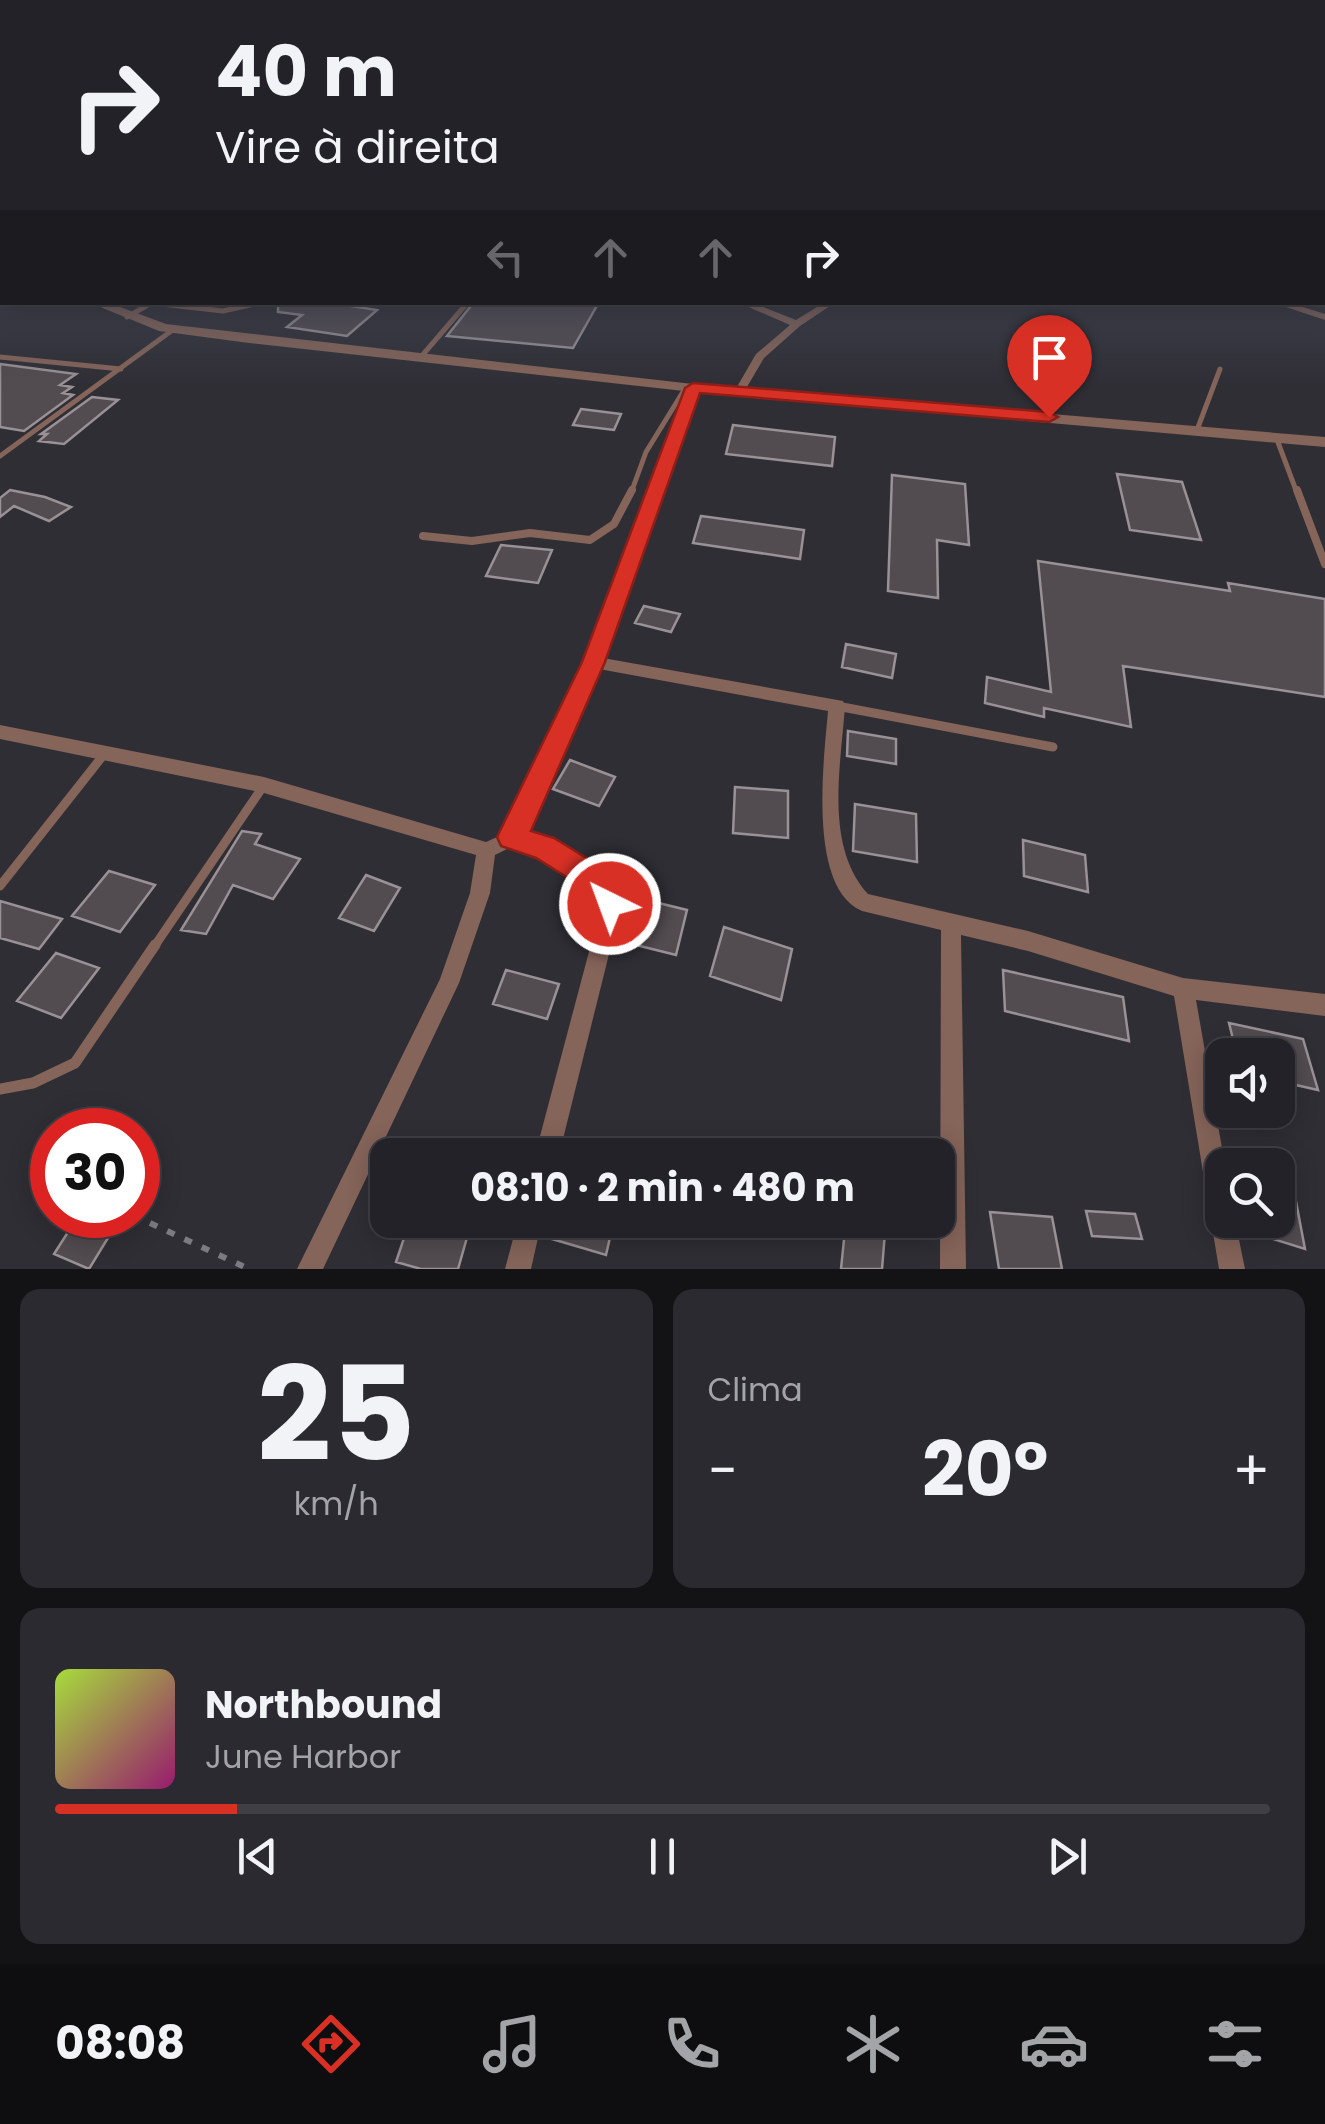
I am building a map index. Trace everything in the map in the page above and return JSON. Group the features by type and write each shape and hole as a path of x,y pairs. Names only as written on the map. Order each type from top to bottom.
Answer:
{"street":[{"path":"101,305 174,330 420,358 739,392 1325,442"},
{"path":"749,305 797,324"},
{"path":"739,392 760,356 797,324 827,305"},
{"path":"1284,305 1325,318"},
{"path":"0,732 264,785 486,850 518,830 594,662 689,387"},
{"path":"594,662 837,706 830,799 840,872 845,883 868,904 1028,941 1183,988 1325,1005"},
{"path":"511,837 544,848 604,884 609,896 609,914 551,1138"},
{"path":"310,1269 449,983 480,893 486,850"},
{"path":"951,924 954,1269"},
{"path":"1183,988 1211,1148"},
{"path":"518,1269 526,1238"},
{"path":"1227,1238 1232,1269"}],"lane":[{"path":"128,317 149,305"},
{"path":"170,305 223,311 250,305"},
{"path":"420,358 465,305"},
{"path":"0,456 174,330"},
{"path":"0,357 121,369"},
{"path":"1197,430 1220,369"},
{"path":"423,536 476,543 522,534 587,541 605,533 622,510 652,439 689,387"},
{"path":"1276,437 1325,564"},
{"path":"837,706 1053,747"},
{"path":"0,886 104,753"},
{"path":"0,1089 33,1084 75,1063 264,785"}],"path":[{"path":"160,1228 249,1269"}],"building":[{"path":"278,305 345,305 377,310 347,336 287,327 302,315 278,312"},
{"path":"472,305 597,305 573,348 447,336"},
{"path":"0,364 76,374 60,385 72,387 63,393 73,395 24,431 0,427"},
{"path":"92,397 118,400 64,444 39,441 47,434 41,434"},
{"path":"581,409 621,414 614,430 573,425"},
{"path":"733,425 835,437 832,466 726,454"},
{"path":"1117,474 1182,482 1201,540 1130,530"},
{"path":"892,475 965,484 969,545 937,540 938,598 888,591"},
{"path":"10,490 71,507 49,521 14,506 0,517 0,498"},
{"path":"701,516 804,530 800,559 693,543"},
{"path":"501,545 552,550 538,583 486,576"},
{"path":"1038,561 1230,591 1228,583 1325,599 1325,697 1123,666 1131,727 1044,708 1044,717 985,703 987,677 1051,692"},
{"path":"644,606 680,614 671,632 635,623"},
{"path":"846,644 896,654 892,678 842,667"},
{"path":"848,731 896,739 896,764 847,756"},
{"path":"570,760 615,777 599,806 553,789"},
{"path":"735,787 788,791 788,838 733,833"},
{"path":"855,804 916,814 917,862 853,851"},
{"path":"242,831 261,834 255,844 300,859 273,899 233,885 206,934 181,930"},
{"path":"1023,840 1085,855 1088,892 1024,876"},
{"path":"109,871 155,885 120,932 72,916"},
{"path":"366,875 400,888 374,931 339,918"},
{"path":"626,895 687,910 676,955 616,940"},
{"path":"0,901 62,919 39,949 0,938"},
{"path":"724,927 792,949 781,1000 710,976"},
{"path":"56,953 99,968 61,1018 17,1001"},
{"path":"506,970 559,984 547,1019 493,1004"},
{"path":"1003,970 1123,997 1129,1041 1005,1011"},
{"path":"1229,1023 1303,1039 1318,1090 1295,1085 1295,1038 1233,1038"},
{"path":"1295,1196 1305,1249 1270,1238 1295,1238"},
{"path":"1086,1211 1135,1214 1142,1239 1092,1236"},
{"path":"990,1212 1052,1217 1062,1269 999,1269"},
{"path":"64,1238 108,1238 89,1269 54,1254"},
{"path":"404,1238 467,1238 458,1269 421,1269 396,1262"},
{"path":"549,1238 610,1238 606,1255"},
{"path":"844,1238 885,1238 882,1269 841,1269"}],"route":[{"path":"610,904 604,884 544,848 511,837 518,830 594,662 693,388 1049,417"}]}
